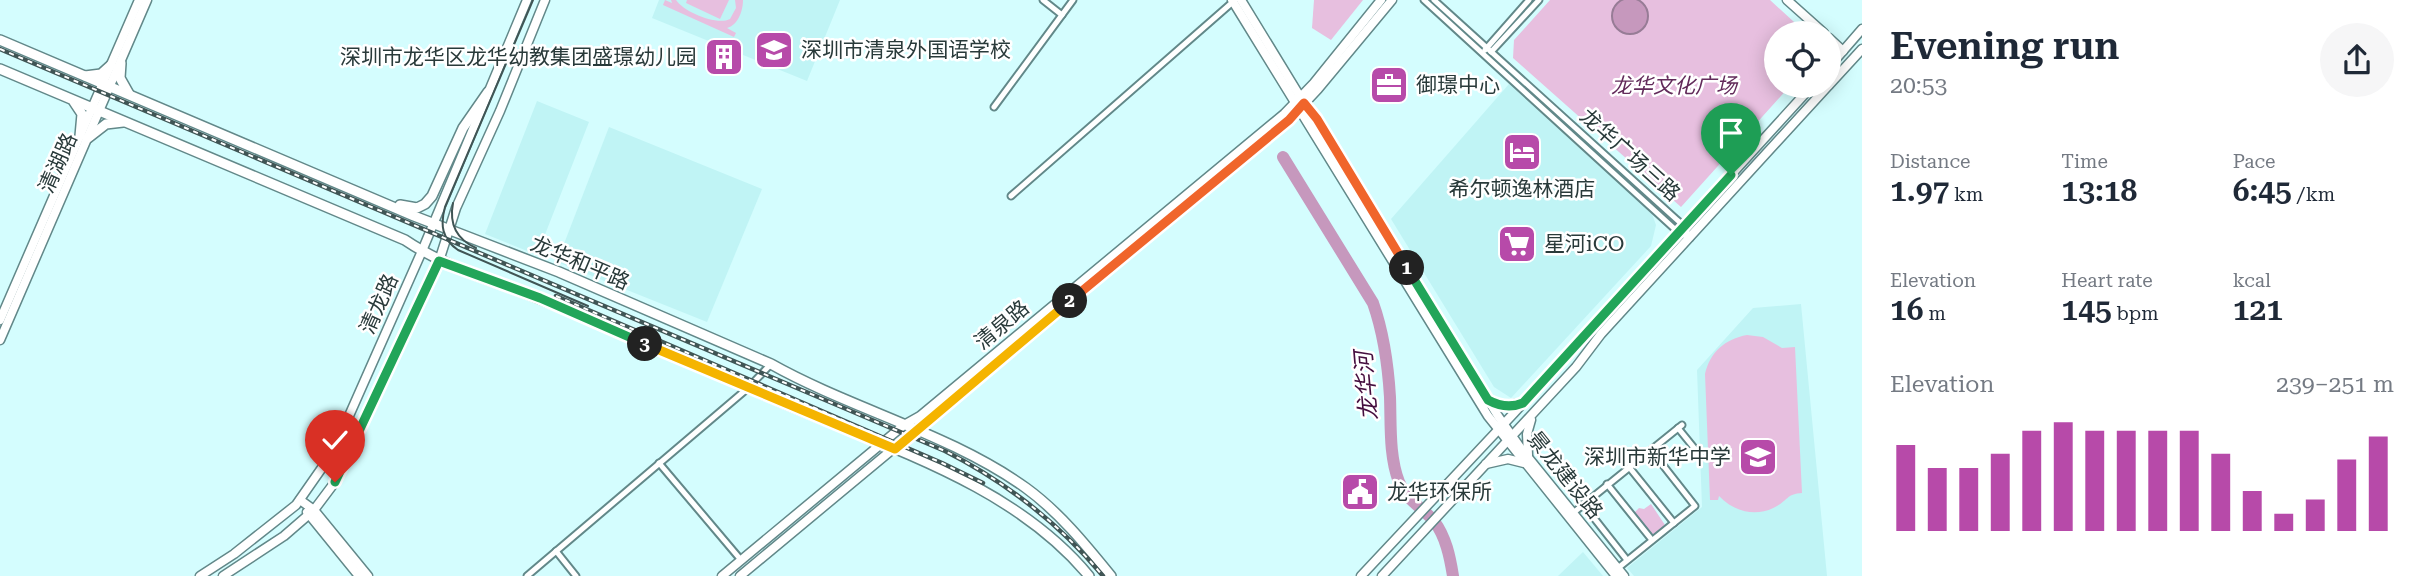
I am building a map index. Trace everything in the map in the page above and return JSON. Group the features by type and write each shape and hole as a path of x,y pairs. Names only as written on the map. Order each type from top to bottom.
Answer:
{"main road":[{"name":"清湖路","path":"0,340 116,64 139,0"},
{"name":"清湖路","path":"116,64 147,0"},
{"name":"清龙路","path":"200,576 234,554 300,500 333,452 422,251 527,0"},
{"name":"清龙路","path":"223,576 284,536 311,513 335,482 439,261 448,228 545,0"},
{"name":"景龙建设路","path":"1235,0 1500,427 1617,572 1624,576"},
{"name":"清泉路","path":"722,576 1300,103 1381,0"},
{"name":"清泉路","path":"740,576 895,449 1300,103 1392,0"},
{"path":"1787,0 1811,21"},
{"path":"1841,53 1862,29"},
{"name":"龙华和平路","path":"0,40 373,199 559,272 771,364 801,381 969,455 1024,487 1051,508 1111,576"},
{"path":"1841,71 1862,49"},
{"path":"82,75 101,74 116,64 130,96"},
{"path":"0,69 405,240 439,261 540,298 895,449 1012,507 1067,551 1089,576"},
{"path":"373,199 412,208 425,204 434,192 463,128 488,92"},
{"path":"69,98 82,114 84,137 106,124 128,123"},
{"path":"1361,576 1801,98"},
{"path":"1381,576 1576,367 1601,334 1816,98"},
{"name":"景龙建设路","path":"1300,103 1317,119 1488,400 1500,427"},
{"name":"清湖路","path":"0,320 84,137"},
{"path":"1488,400 1503,406 1523,403"},
{"path":"1483,465 1508,459 1526,460 1527,434 1534,412"},
{"name":"景龙建设路","path":"1526,460 1573,513 1617,572"},
{"path":"300,500 368,576"},
{"path":"311,513 359,576"}],"street":[{"path":"1043,0 1062,15"},
{"path":"994,107 1073,0"},
{"path":"1011,196 1235,0"},
{"name":"龙华广场三路","path":"1424,0 1681,229"},
{"name":"龙华广场三路","path":"1434,0 1690,238"},
{"path":"1489,50 1529,0"},
{"path":"1484,55 1539,0"},
{"path":"527,576 748,388 771,364"},
{"path":"1573,513 1680,426 1695,449 1695,455"},
{"path":"1617,572 1627,560 1695,506 1651,450"},
{"path":"659,463 741,560"},
{"path":"1629,467 1674,523"},
{"path":"1608,484 1652,540"},
{"path":"1583,504 1627,560"},
{"path":"556,551 576,576"}],"shaded area":[{"name":"深圳市清泉外国语学校","path":"659,0 840,0 807,81 652,18"},
{"path":"1623,0 1637,0 1646,9 1646,23 1637,32 1623,32 1614,23 1614,9"},
{"path":"1509,84 1652,214 1656,225 1651,246 1511,398 1494,387 1391,219"},
{"path":"537,101 589,122 537,255 485,234"},
{"path":"609,127 762,189 707,322 557,262"},
{"name":"深圳市新华中学","path":"1801,304 1827,576 1634,576 1627,568 1702,507 1697,370 1753,308"},
{"path":"1583,552 1603,576 1558,576"}],"green space":[{"path":"665,0 672,3 671,0 676,0 701,17 724,21 730,19 736,8 735,0 743,0 739,17 727,28 736,33 734,37 663,5"},
{"path":"687,0 729,0 720,19 686,3"},
{"path":"1314,0 1363,0 1331,40 1312,28"},
{"name":"龙华文化广场","path":"1550,0 1770,0 1793,21 1764,21 1764,98 1779,98 1681,207 1513,58 1514,40"},
{"path":"1747,335 1763,337 1782,348 1795,347 1802,493 1762,512 1746,512 1725,502 1719,496 1718,500 1710,500 1705,374 1711,359 1725,343"},
{"path":"1651,504 1665,525 1652,537 1635,517 1639,508 1644,509"}],"waterway":[{"name":"龙华河","path":"1283,157 1373,303 1387,361 1391,440 1396,472 1406,494 1434,521 1442,534 1453,576"}],"tram line":[{"path":"533,0 445,207 444,231 458,250 588,306"},
{"path":"453,203 452,218 456,230 463,240 476,248"}],"railway":[{"path":"0,49 945,451 989,476 1030,505 1068,538 1103,576"},
{"path":"556,296 983,483"}],"place":[{"name":"深圳市清泉外国语学校","path":"774,50"},
{"name":"深圳市龙华区龙华幼教集团盛璟幼儿园","path":"724,57"},
{"name":"御璟中心","path":"1389,85"},
{"name":"希尔顿逸林酒店","path":"1522,152"},
{"name":"星河iCO","path":"1517,244"},
{"name":"深圳市新华中学","path":"1758,457"},
{"name":"龙华环保所","path":"1360,492"}],"route":[{"path":"335,482 439,261 540,298 895,449 1289,120 1304,103 1317,119 1488,400 1499,405 1514,406 1523,403 1731,175"}]}
